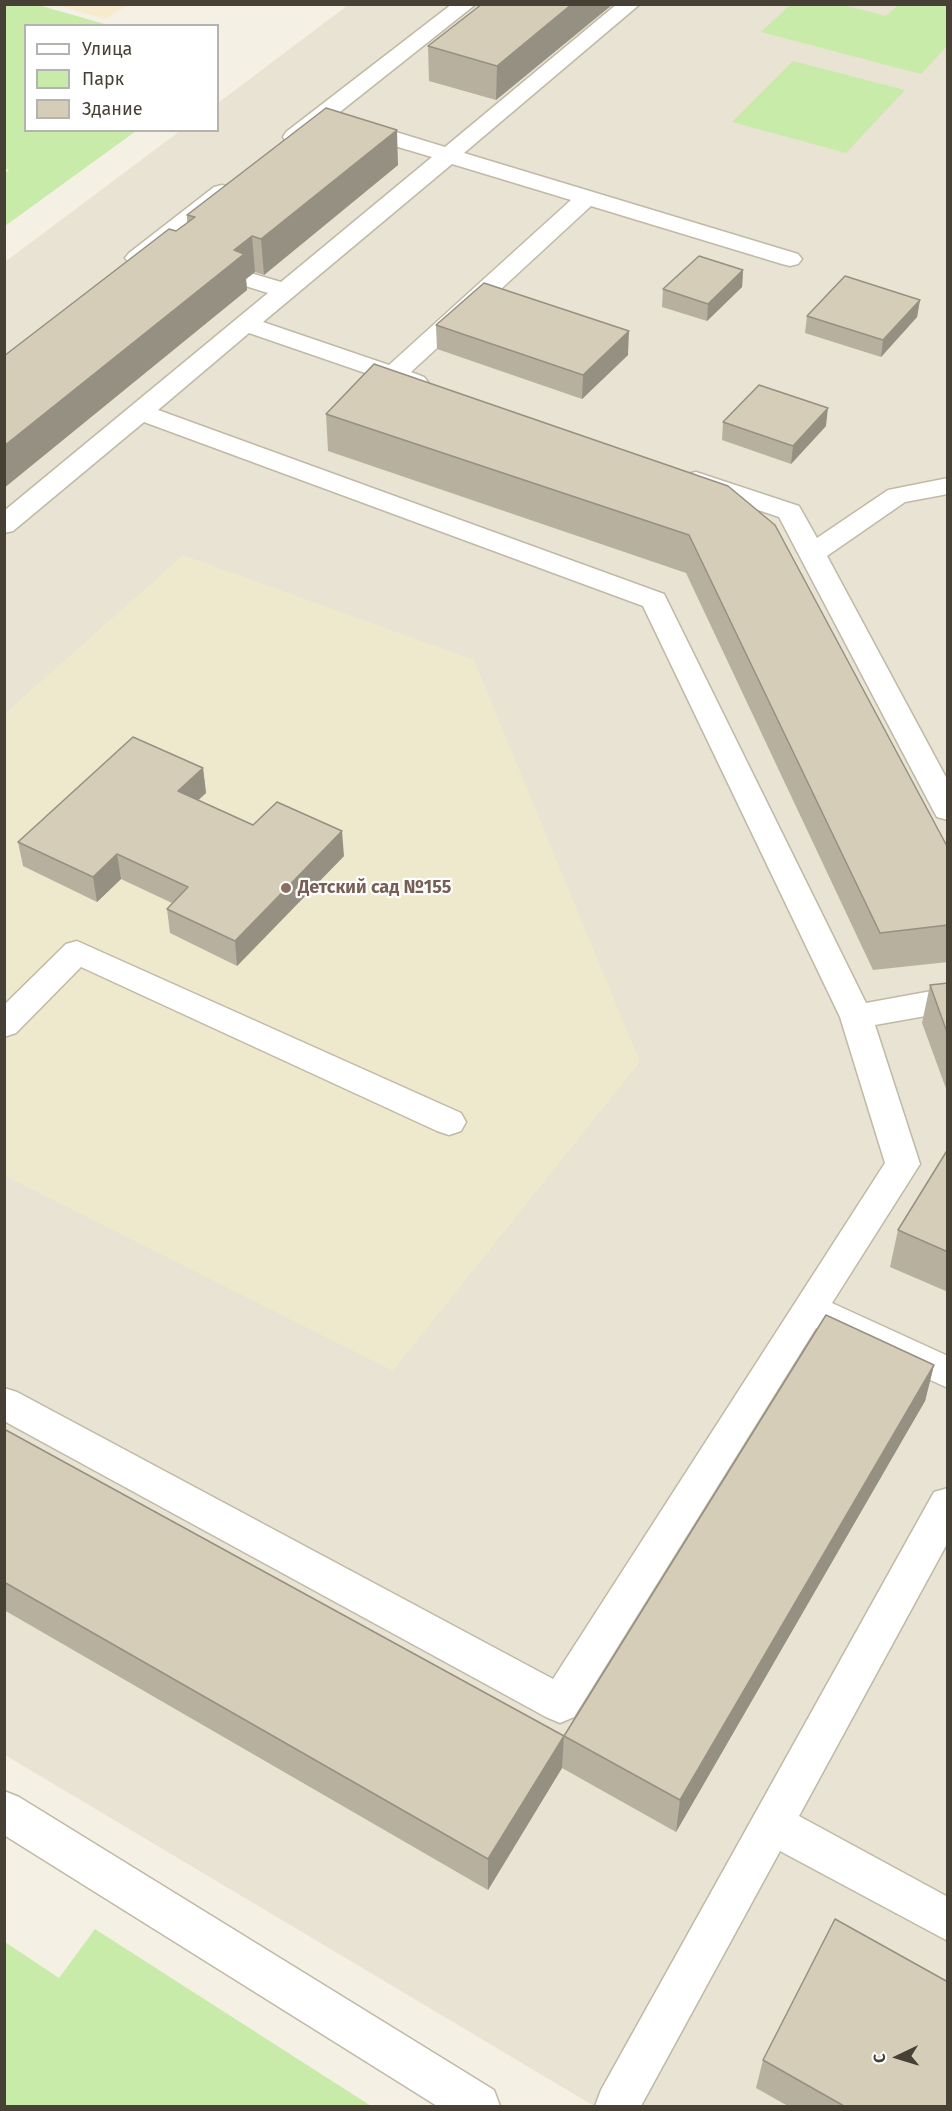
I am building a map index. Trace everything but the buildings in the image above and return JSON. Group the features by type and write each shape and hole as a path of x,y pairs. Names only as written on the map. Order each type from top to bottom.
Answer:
{"street":[{"path":"274,153 466,4"},
{"path":"4,525 630,4"},
{"path":"321,116 790,259"},
{"path":"124,268 236,182"},
{"path":"393,375 588,197"},
{"path":"152,247 174,254"},
{"path":"247,279 285,291"},
{"path":"246,324 437,390"},
{"path":"4,1403 560,1704 903,1164 856,1017 654,600 141,412"},
{"path":"668,470 790,512 948,810"},
{"path":"811,554 897,496 948,486"},
{"path":"4,1025 77,952 449,1122"},
{"path":"856,1017 948,1000"},
{"path":"809,1309 948,1373"},
{"path":"617,2106 948,1504"},
{"path":"4,1811 478,2106"},
{"path":"772,1824 948,1920"}],"shaded area":[{"path":"57,5 128,5 105,19"},
{"path":"348,5 947,5 947,2106 594,2106 5,1755 5,262 179,132 219,132 219,102"},
{"name":"Детский сад №155","path":"183,555 474,660 640,1062 393,1371 5,1176 4,714"}],"green space":[{"path":"5,4 38,5 104,24 24,24 24,132 135,132 5,226 5,173 9,170 4,168"},
{"path":"790,5 843,5 886,16 898,5 947,5 947,46 921,74 761,32"},
{"path":"793,61 905,90 846,153 732,122"},
{"path":"95,1929 371,2106 5,2106 5,1942 59,1978"}],"place":[{"name":"Детский сад №155","path":"286,888"}]}
